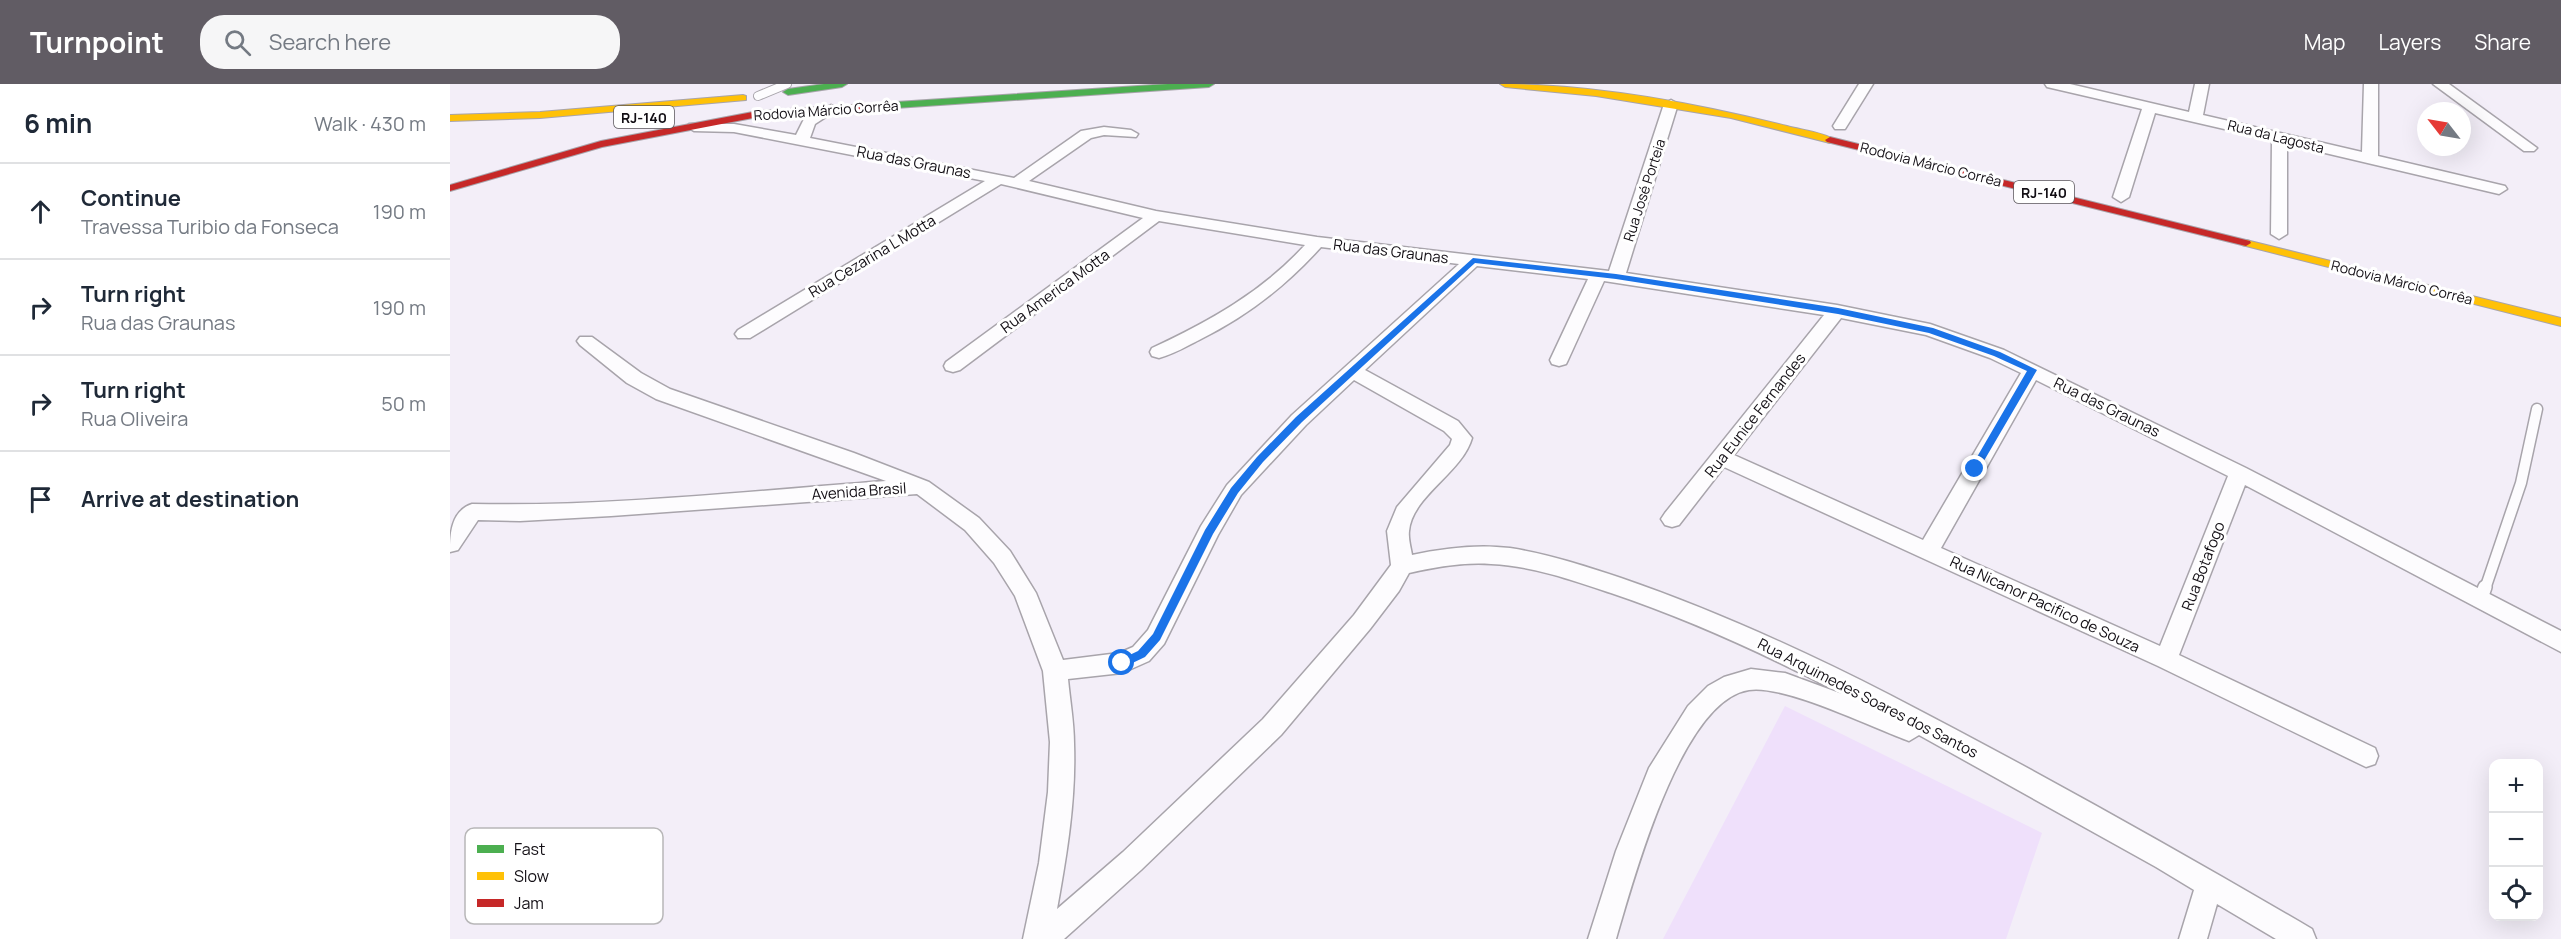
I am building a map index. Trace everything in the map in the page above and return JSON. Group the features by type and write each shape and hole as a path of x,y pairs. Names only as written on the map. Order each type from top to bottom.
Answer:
{"main road":[{"name":"Rodovia Márcio Corrêa","path":"618,123 744,98 842,84"},
{"name":"Rodovia Márcio Corrêa","path":"450,188 601,144 758,114 1209,84"},
{"name":"Rodovia Márcio Corrêa","path":"1506,84 1596,93 1731,115 2526,313"},
{"path":"452,117 540,115 744,98"}],"street":[{"path":"1840,126 1866,84"},
{"name":"Rua da Lagosta","path":"2052,84 2499,189"},
{"path":"2195,117 2202,84"},
{"path":"2370,158 2371,84"},
{"path":"2440,84 2529,148"},
{"name":"Rua José Porteia","path":"1559,360 1607,276 1671,104"},
{"path":"2121,197 2150,106"},
{"path":"801,141 809,122 831,109"},
{"name":"Rua das Graunas","path":"683,127 734,128 1008,181 1156,216 1317,242 1607,276 1838,311 1930,330 1997,354 2032,370 2239,473 2561,642"},
{"name":"Rua Cezarina L Motta","path":"744,334 1086,134 1104,130 1131,134"},
{"path":"2279,234 2280,137"},
{"name":"Rua America Motta","path":"953,366 1156,216"},
{"path":"1159,352 1213,327 1240,311 1295,268 1317,242"},
{"path":"1055,671 1122,663 1133,659 1149,647 1168,616 1209,532 1234,490 1299,420 1473,260"},
{"name":"Rua Eunice Fernandes","path":"1672,519 1838,311"},
{"path":"2526,313 2561,323"},
{"path":"586,341 634,378 663,394 847,458 922,487"},
{"path":"1928,551 2032,370"},
{"path":"1043,939 1140,853 1272,727 1362,622 1402,566 1398,531 1401,518 1418,493 1459,448 1462,438 1451,426 1353,372"},
{"name":"Rua Nicanor Pacifico de Souza","path":"1722,458 2166,659 2366,756"},
{"name":"Rua Botafogo","path":"2166,659 2239,473"},
{"name":"Avenida Brasil","path":"450,544 472,512 520,513 611,508 922,487 972,524 1002,557 1025,593 1055,671 1062,742 1061,792 1052,863 1037,939"},
{"name":"Rua Arquimedes Soares dos Santos","path":"1402,566 1448,556 1491,555 1523,559 1674,606 1770,646 2009,770 2302,939"},
{"path":"1602,939 1629,851 1658,776 1697,713 1716,693 1732,684 1750,679 1785,683 2009,770"},
{"path":"2193,939 2210,884"}],"lane":[{"path":"758,96 787,84"},
{"path":"2480,601 2516,504 2537,409"}],"shaded area":[{"path":"1785,706 2042,833 2006,939 1663,939"}],"traffic: fast":[{"path":"788,92 842,84"},
{"path":"866,107 1209,84"}],"traffic: slow":[{"path":"1505,84 1596,93 1731,115 1830,140"},
{"path":"450,118 540,115 743,98"},
{"path":"2246,243 2561,322"}],"traffic: jam":[{"path":"450,188 601,144 758,114 866,107"},
{"path":"1830,140 2246,243"}],"route":[{"path":"1122,663 1141,654 1156,637 1209,532 1234,490 1260,460 1299,420 1473,260 1616,277 1838,311 1930,330 1997,354 2032,370 1975,469"}]}
